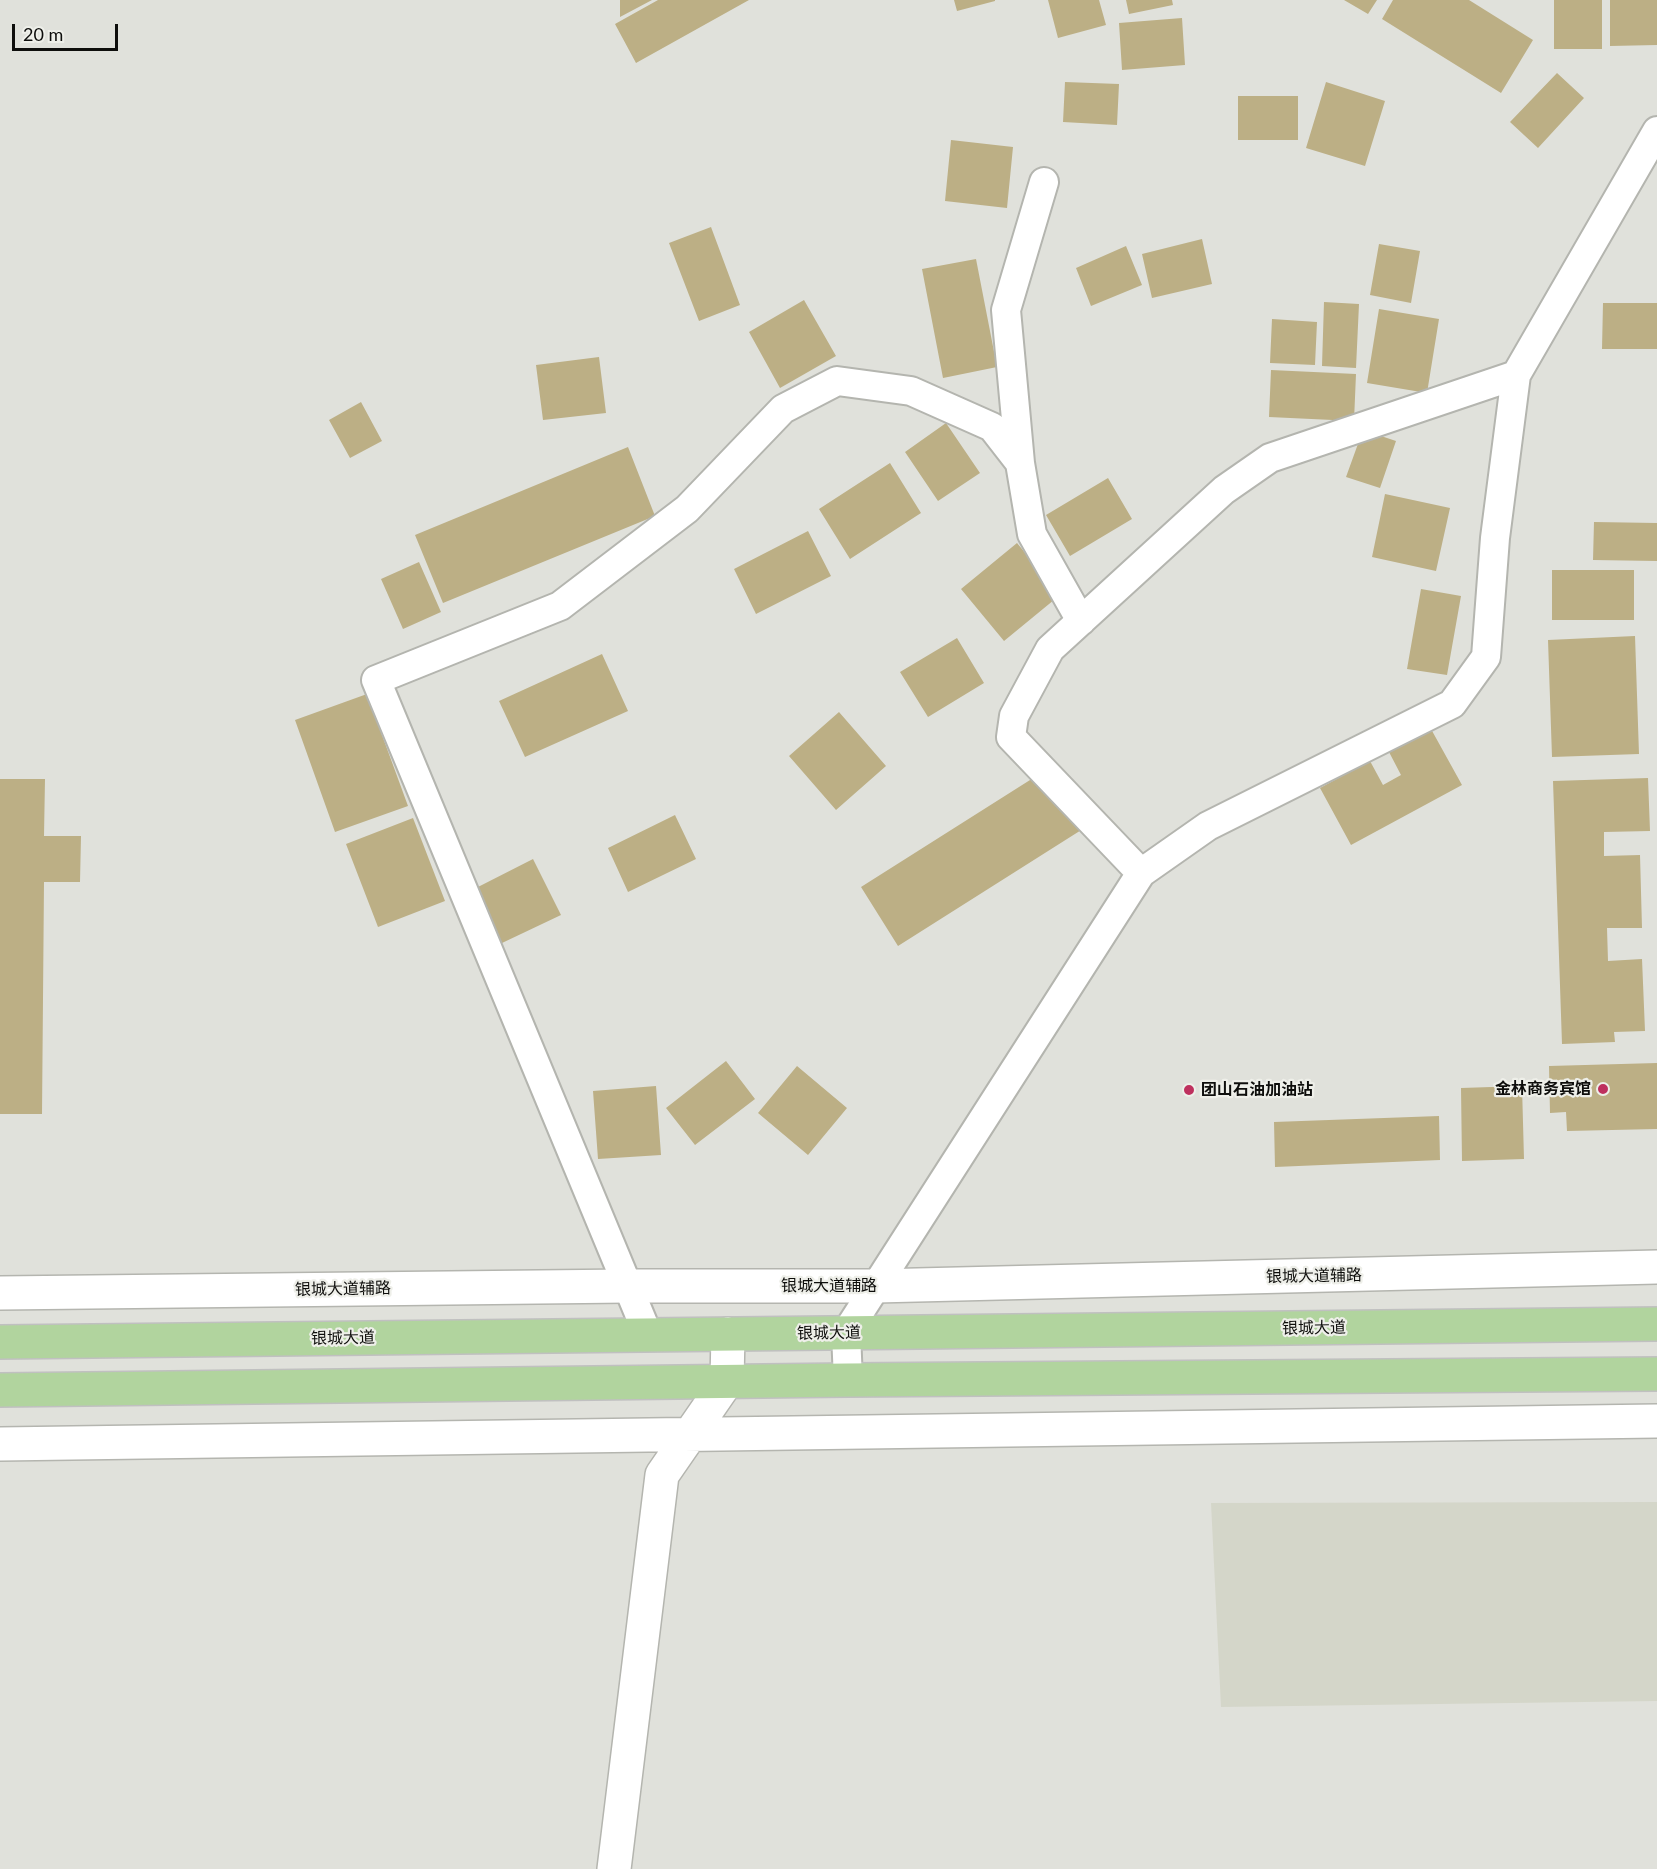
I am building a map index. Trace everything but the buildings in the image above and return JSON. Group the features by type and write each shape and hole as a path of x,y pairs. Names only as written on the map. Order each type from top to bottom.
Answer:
{"main road":[{"name":"银城大道","path":"0,1342 1657,1324"},
{"path":"0,1390 727,1381 1657,1374"}],"street":[{"path":"848,1380 846,1333 1141,873 1208,826 1452,704 1486,657 1495,538 1516,375 1657,131"},
{"path":"1044,182 1006,310 1020,463 1032,534 1081,621"},
{"path":"1141,873 1011,737 1014,716 1050,650 1224,490 1270,458 1516,375"},
{"path":"648,1335 376,680 560,606 687,509 783,409 837,381 911,391 992,427 1020,463"},
{"name":"银城大道辅路","path":"0,1293 876,1286 1657,1267"},
{"path":"614,1869 662,1475 727,1381 728,1334"},
{"path":"0,1443 1657,1420"}],"shaded area":[{"path":"1657,1502 1657,1701 1221,1707 1211,1503"}],"place":[{"name":"金林商务宾馆","path":"1603,1089"},
{"name":"团山石油加油站","path":"1189,1090"}]}
